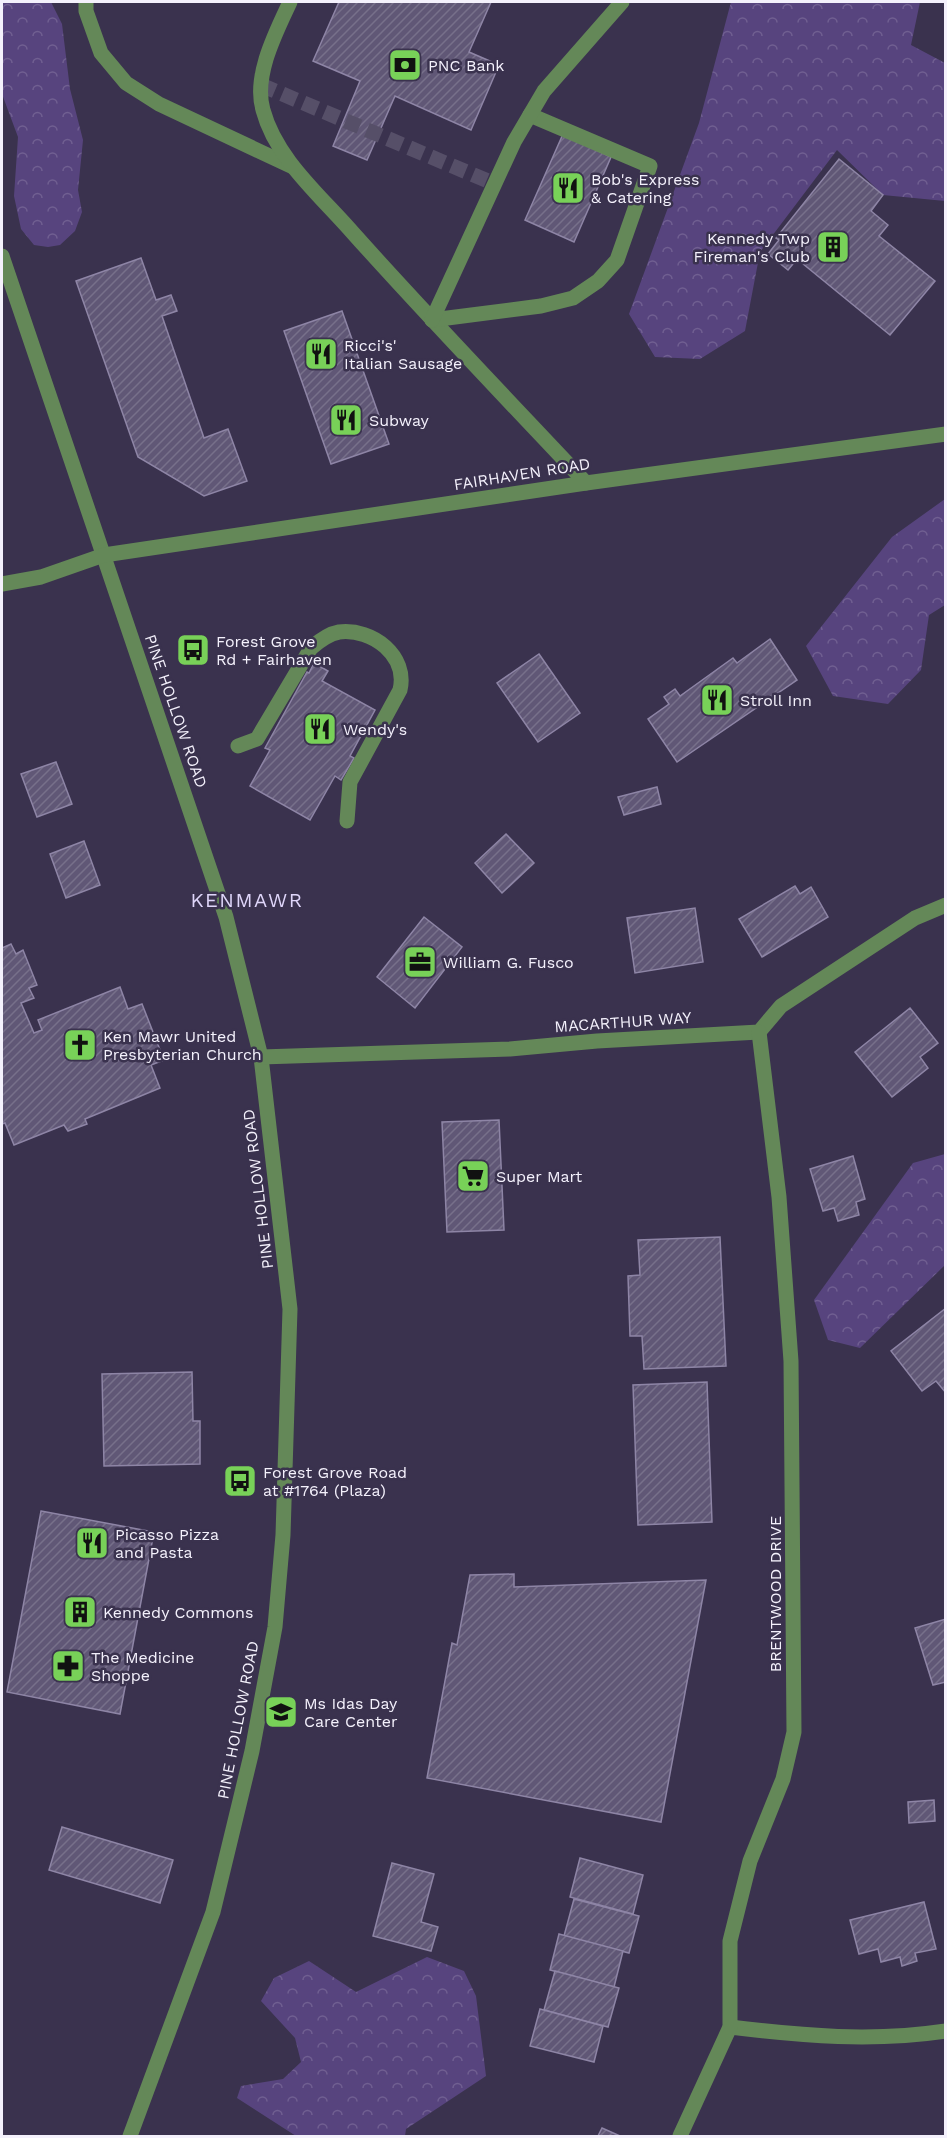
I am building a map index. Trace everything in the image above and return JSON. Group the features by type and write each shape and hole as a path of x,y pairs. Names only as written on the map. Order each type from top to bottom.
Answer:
{"street":[{"path":"86,2 86,12 101,53 126,83 159,104 296,169"},
{"path":"290,2 271,42 261,86 262,108 272,136 296,169 432,320 586,483"},
{"path":"432,320 514,142 544,91 622,2"},
{"path":"432,320 541,306 573,298 598,281 617,260 650,166 530,115"},
{"name":"PINE HOLLOW ROAD","path":"2,256 226,917 261,1057 290,1309 283,1535 275,1627 252,1751 213,1912 130,2136"},
{"name":"FAIRHAVEN ROAD","path":"2,584 41,578 104,555 586,483 945,434"},
{"path":"238,746 257,739 311,648 320,641 339,632 370,637 384,646 395,658 401,670 400,690 350,782 347,821"},
{"path":"759,1032 781,1006 915,918 945,905"},
{"name":"MACARTHUR WAY","path":"261,1057 510,1049 597,1041 759,1032"},
{"name":"BRENTWOOD DRIVE","path":"680,2136 730,2027 730,1941 750,1862 783,1779 794,1732 791,1361 779,1197 759,1032"},
{"path":"730,2027 828,2038 910,2036 945,2031"}],"green space":[{"path":"2,2 51,2 62,24 70,89 83,140 78,190 82,212 75,231 60,245 48,247 34,245 21,229 14,196 18,137 2,94"},
{"path":"731,2 920,2 911,45 945,63 945,201 883,195 837,150 760,252 745,331 700,359 655,357 629,314 699,123"},
{"path":"945,499 945,605 929,615 921,670 888,704 833,696 806,646 892,537"},
{"path":"945,1154 945,1265 860,1348 828,1340 814,1300 913,1163"},
{"path":"427,1957 464,1971 476,1996 486,2076 406,2129 405,2136 296,2136 237,2098 241,2086 283,2079 301,2062 295,2038 261,2001 274,1978 309,1961 356,1992"}],"building":[{"path":"339,2 491,2 469,52 499,65 471,130 395,96 367,160 333,146 360,81 313,61"},
{"name":"Bob's Express & Catering","path":"563,134 611,157 574,242 525,220"},
{"name":"Kennedy Twp Fireman's Club","path":"839,159 883,195 871,211 888,225 879,236 935,281 890,335 797,259 788,270 768,254 779,240 776,238"},
{"path":"141,258 156,300 171,295 177,311 162,316 204,438 228,429 247,481 204,496 138,457 76,281"},
{"path":"342,311 389,444 331,464 284,331"},
{"name":"Stroll Inn","path":"770,639 797,680 677,762 648,719 669,704 664,697 675,689 680,696 733,658 737,663"},
{"path":"539,654 580,713 538,742 497,683"},
{"name":"Wendy's","path":"314,663 328,671 322,681 375,710 350,756 354,758 341,780 335,776 310,820 250,786 270,750 265,748"},
{"path":"56,762 72,804 37,817 21,774"},
{"path":"657,787 661,804 624,815 618,797"},
{"path":"506,834 534,863 502,893 475,863"},
{"path":"84,841 100,885 66,898 50,854"},
{"path":"795,886 800,894 811,887 828,917 762,957 739,919"},
{"path":"695,908 703,962 635,973 627,918"},
{"name":"William G. Fusco","path":"424,917 462,947 415,1008 377,977"},
{"name":"Ken Mawr United Presbyterian Church","path":"11,944 16,954 23,950 37,985 29,988 34,998 21,1003 34,1033 42,1030 38,1020 120,987 128,1009 142,1004 164,1060 151,1065 160,1088 85,1119 87,1124 68,1131 64,1125 14,1145 5,1123 2,1124 2,948"},
{"path":"910,1008 938,1043 920,1057 928,1068 892,1097 855,1052"},
{"name":"Super Mart","path":"499,1120 504,1230 447,1232 442,1122"},
{"path":"853,1156 865,1199 856,1202 859,1215 838,1221 834,1208 823,1211 810,1169"},
{"path":"720,1237 726,1366 644,1369 642,1336 630,1336 628,1276 640,1275 638,1240"},
{"path":"946,1308 946,1393 936,1381 922,1391 891,1351"},
{"path":"192,1372 193,1421 200,1421 200,1464 104,1466 102,1374"},
{"path":"707,1382 712,1522 638,1525 633,1385"},
{"name":"Kennedy Commons","path":"41,1511 154,1532 120,1714 7,1692"},
{"path":"514,1574 514,1587 706,1580 661,1822 427,1778 452,1643 457,1645 470,1575"},
{"path":"946,1619 946,1682 933,1685 915,1628"},
{"path":"934,1800 935,1821 909,1823 908,1802"},
{"path":"62,1827 173,1860 160,1903 49,1870"},
{"path":"580,1858 643,1875 633,1914 570,1897"},
{"path":"392,1863 434,1874 421,1922 438,1927 431,1951 373,1936"},
{"path":"574,1899 639,1916 629,1953 564,1936"},
{"path":"924,1902 936,1949 915,1953 917,1961 902,1966 900,1957 881,1962 878,1949 859,1954 850,1920"},
{"path":"559,1934 623,1951 614,1987 550,1970"},
{"path":"555,1971 619,1988 608,2027 544,2010"},
{"path":"540,2009 603,2026 594,2062 530,2046"},
{"path":"602,2128 620,2136 598,2136"}],"tunnel":[{"path":"261,85 495,184"}],"place":[{"name":"PNC Bank","path":"405,65"},
{"name":"Bob's Express & Catering","path":"568,188"},
{"name":"Kennedy Twp Fireman's Club","path":"833,247"},
{"name":"Ricci's' Italian Sausage","path":"321,354"},
{"name":"Subway","path":"346,420"},
{"name":"Forest Grove Rd + Fairhaven","path":"193,650"},
{"name":"Stroll Inn","path":"717,700"},
{"name":"Wendy's","path":"320,729"},
{"name":"William G. Fusco","path":"420,962"},
{"name":"Ken Mawr United Presbyterian Church","path":"80,1045"},
{"name":"Super Mart","path":"473,1176"},
{"name":"Forest Grove Road at #1764 (Plaza)","path":"240,1481"},
{"name":"Picasso Pizza and Pasta","path":"92,1543"},
{"name":"Kennedy Commons","path":"80,1612"},
{"name":"The Medicine Shoppe","path":"68,1666"},
{"name":"Ms Idas Day Care Center","path":"281,1712"}],"district":[{"name":"KENMAWR","path":"247,900"}]}
